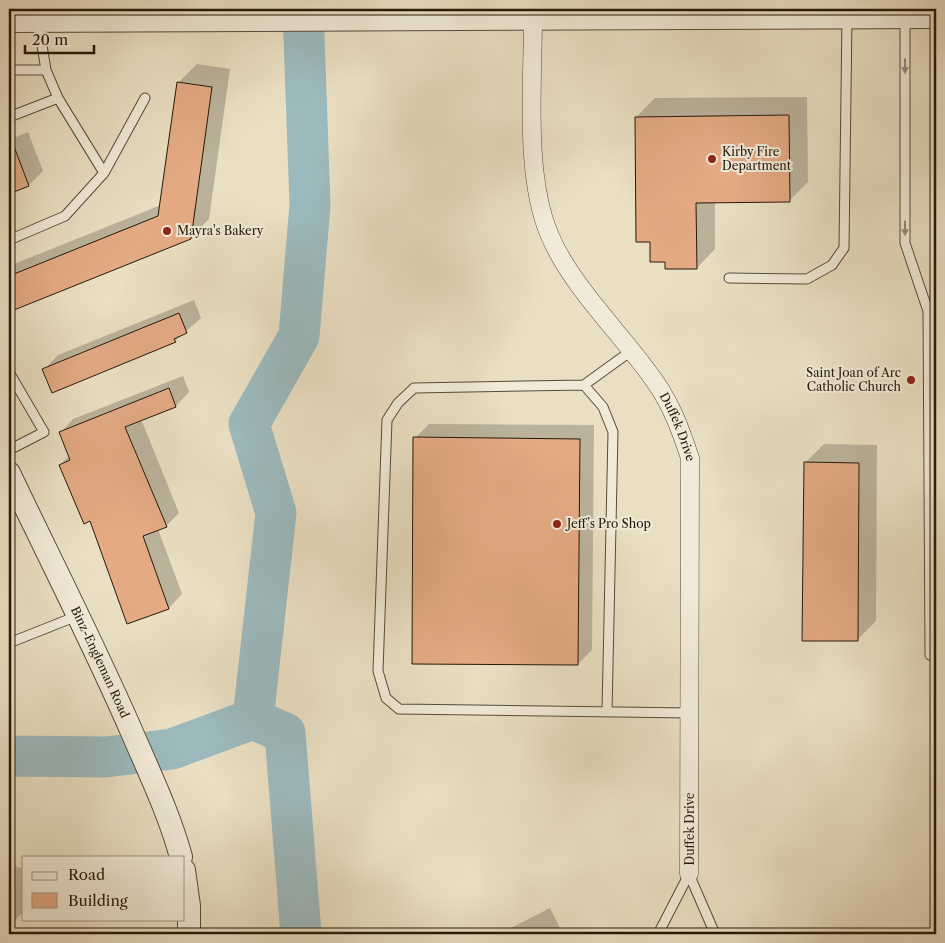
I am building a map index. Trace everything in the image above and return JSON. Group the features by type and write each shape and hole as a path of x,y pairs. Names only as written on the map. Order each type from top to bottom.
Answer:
{"street":[{"path":"9,22 359,18 936,17"},
{"name":"Duffek Drive","path":"533,19 533,160 539,202 550,236 571,273 657,383 678,422 690,458 690,874"},
{"name":"Binz-Engleman Road","path":"11,485 78,616 116,697 162,800 174,830 180,856"},
{"path":"185,877 189,906 189,934"}],"lane":[{"path":"729,278 807,278 832,265 844,248 847,17"},
{"path":"905,17 905,243 928,311 930,655 936,655"},
{"path":"38,21 46,70 58,98 104,173"},
{"path":"9,70 46,70"},
{"path":"9,117 58,98"},
{"path":"9,240 66,216 104,173 145,98"},
{"path":"928,311 936,304"},
{"path":"631,350 584,385 414,388 398,403 387,420 378,671 386,698 398,709 690,713"},
{"path":"9,372 44,432 9,450"},
{"path":"584,385 603,406 612,432 607,712"},
{"path":"929,419 936,426"},
{"path":"9,643 78,616"},
{"path":"658,934 690,874"},
{"path":"690,874 715,934"}],"building":[{"path":"177,82 212,87 191,239 9,312 9,276 158,216"},
{"name":"Kirby Fire Department","path":"789,115 790,202 696,203 697,269 665,269 665,262 650,262 650,242 636,242 635,117"},
{"path":"9,137 29,186 9,194"},
{"path":"179,313 187,333 174,339 176,342 52,393 42,369"},
{"path":"169,388 176,407 125,427 167,527 143,536 169,609 127,624 90,521 84,524 59,465 70,460 59,432"},
{"path":"413,437 580,439 578,665 412,664"},
{"path":"804,462 859,463 858,641 802,641"}],"waterway":[{"path":"9,756 106,757 172,749 253,719 276,513 249,424 299,336 310,205 303,9"},
{"path":"253,719 285,733 301,934"}],"place":[{"name":"Kirby Fire Department","path":"712,159"},
{"name":"Mayra's Bakery","path":"167,231"},
{"name":"Saint Joan of Arc Catholic Church","path":"911,380"},
{"name":"Jeff’s Pro Shop","path":"557,524"}]}
